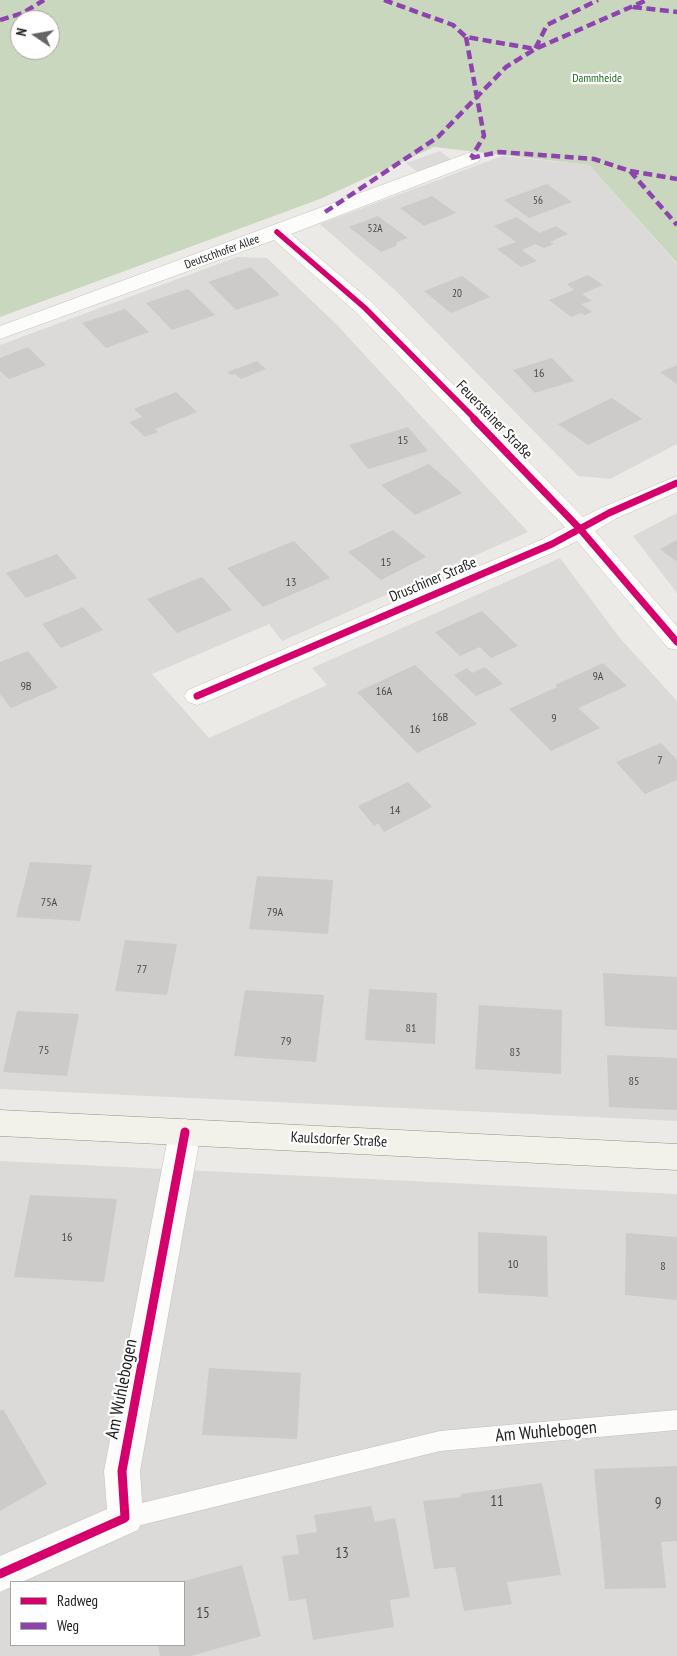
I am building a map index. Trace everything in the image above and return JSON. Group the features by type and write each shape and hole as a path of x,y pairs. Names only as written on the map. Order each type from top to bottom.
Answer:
{"main road":[{"name":"Kaulsdorfer Straße","path":"0,1124 677,1156"}],"street":[{"name":"Deutschhofer Allee","path":"0,333 277,232 471,158"},
{"name":"Feuersteiner Straße","path":"277,232 364,308 580,529 677,642"},
{"name":"Druschiner Straße","path":"197,696 552,544 609,513 677,483"},
{"name":"Am Wuhlebogen","path":"0,1574 125,1518 122,1471 185,1132"}],"lane":[{"name":"Am Wuhlebogen","path":"125,1518 440,1441 677,1420"}],"shaded area":[{"path":"440,151 453,161 419,173 406,163"},
{"path":"502,156 589,165 677,264 677,444 610,479 578,476 395,290 320,224"},
{"path":"237,257 267,258 337,325 528,532 282,641 269,624 152,674 209,738 327,685 312,668 560,558 619,637 677,701 677,1121 0,1089 0,345"},
{"path":"677,513 677,593 633,536"},
{"path":"0,1161 677,1194 677,1656 0,1656"}],"green space":[{"name":"Dammheide","path":"0,0 677,0 677,263 589,165 434,147 320,199 0,317"}],"building":[{"path":"547,184 572,202 529,218 504,200"},
{"path":"432,196 456,213 424,226 400,208"},
{"path":"378,216 408,238 397,242 396,246 381,252 349,227"},
{"path":"517,217 539,233 556,226 568,234 550,242 554,244 544,248 535,244 522,250 537,261 521,267 497,249 516,242 494,226"},
{"path":"251,267 280,295 236,310 208,282"},
{"path":"588,275 603,285 582,294 592,301 581,304 592,312 585,315 581,313 571,317 549,300 574,290 567,284"},
{"path":"462,276 490,297 451,313 424,291"},
{"path":"188,289 215,315 172,330 146,303"},
{"path":"125,309 149,332 106,348 82,323"},
{"path":"28,347 46,365 9,379 0,371 0,358"},
{"path":"552,358 574,381 535,393 513,370"},
{"path":"257,361 266,369 241,379 235,374 231,375 227,372"},
{"path":"677,365 677,384 660,372"},
{"path":"176,392 197,412 155,429 158,432 145,437 129,422 142,417 134,409"},
{"path":"612,398 642,419 588,445 558,424"},
{"path":"408,427 428,451 368,469 349,445"},
{"path":"429,464 462,493 415,515 381,485"},
{"path":"393,530 426,557 381,580 348,552"},
{"path":"677,540 677,562 660,549"},
{"path":"294,541 330,578 263,607 227,568"},
{"path":"57,554 77,578 26,598 6,573"},
{"path":"202,577 232,610 177,633 147,599"},
{"path":"83,607 103,630 61,648 42,624"},
{"path":"482,611 518,646 491,658 480,647 460,656 435,632"},
{"path":"28,651 58,688 11,708 0,694 0,662"},
{"path":"603,663 627,686 578,708 600,728 551,751 509,709 557,687 555,685"},
{"path":"415,665 477,724 417,753 357,692"},
{"path":"485,667 503,684 476,696 454,675 467,668 472,673"},
{"path":"661,743 677,760 677,780 645,794 616,762"},
{"path":"408,782 432,807 384,832 378,823 374,826 358,806"},
{"path":"30,862 92,865 80,921 16,917"},
{"path":"257,876 333,880 328,934 249,929"},
{"path":"125,940 177,944 167,995 115,991"},
{"path":"603,973 677,977 677,1030 605,1026"},
{"path":"369,989 437,993 435,1044 365,1040"},
{"path":"245,990 324,995 316,1062 234,1056"},
{"path":"479,1005 562,1010 561,1074 475,1069"},
{"path":"17,1011 79,1014 67,1076 3,1072"},
{"path":"607,1055 677,1058 677,1110 609,1107"},
{"path":"30,1195 117,1199 104,1282 14,1277"},
{"path":"478,1232 547,1236 548,1297 478,1293"},
{"path":"626,1233 677,1237 677,1300 625,1295"},
{"path":"209,1368 301,1373 297,1439 202,1435"},
{"path":"3,1409 47,1484 0,1511 0,1411"},
{"path":"677,1466 677,1541 661,1542 666,1588 605,1589 594,1469"},
{"path":"542,1483 561,1575 507,1582 512,1604 464,1611 455,1567 434,1569 423,1501 461,1497 461,1494"},
{"path":"371,1506 375,1522 395,1518 410,1597 390,1600 394,1627 313,1640 306,1599 289,1601 282,1556 299,1554 296,1535 317,1532 314,1515"},
{"path":"242,1565 261,1636 191,1656 160,1656 158,1646 185,1646 184,1581"}],"marked path":[{"path":"0,20 23,13 44,0"},
{"path":"384,0 453,25 466,37 535,49 547,25 598,0"},
{"path":"325,212 438,137 506,67 535,49 647,0"},
{"path":"633,7 677,12"},
{"path":"466,37 484,136 471,158"},
{"path":"471,158 499,152 594,159 630,171 677,225"},
{"path":"630,171 677,179"}],"cycle path":[{"path":"277,232 365,308 466,410 580,529 677,642"},
{"path":"197,696 552,544 609,513 677,483"},
{"path":"0,1574 125,1518 122,1471 185,1132"}]}
